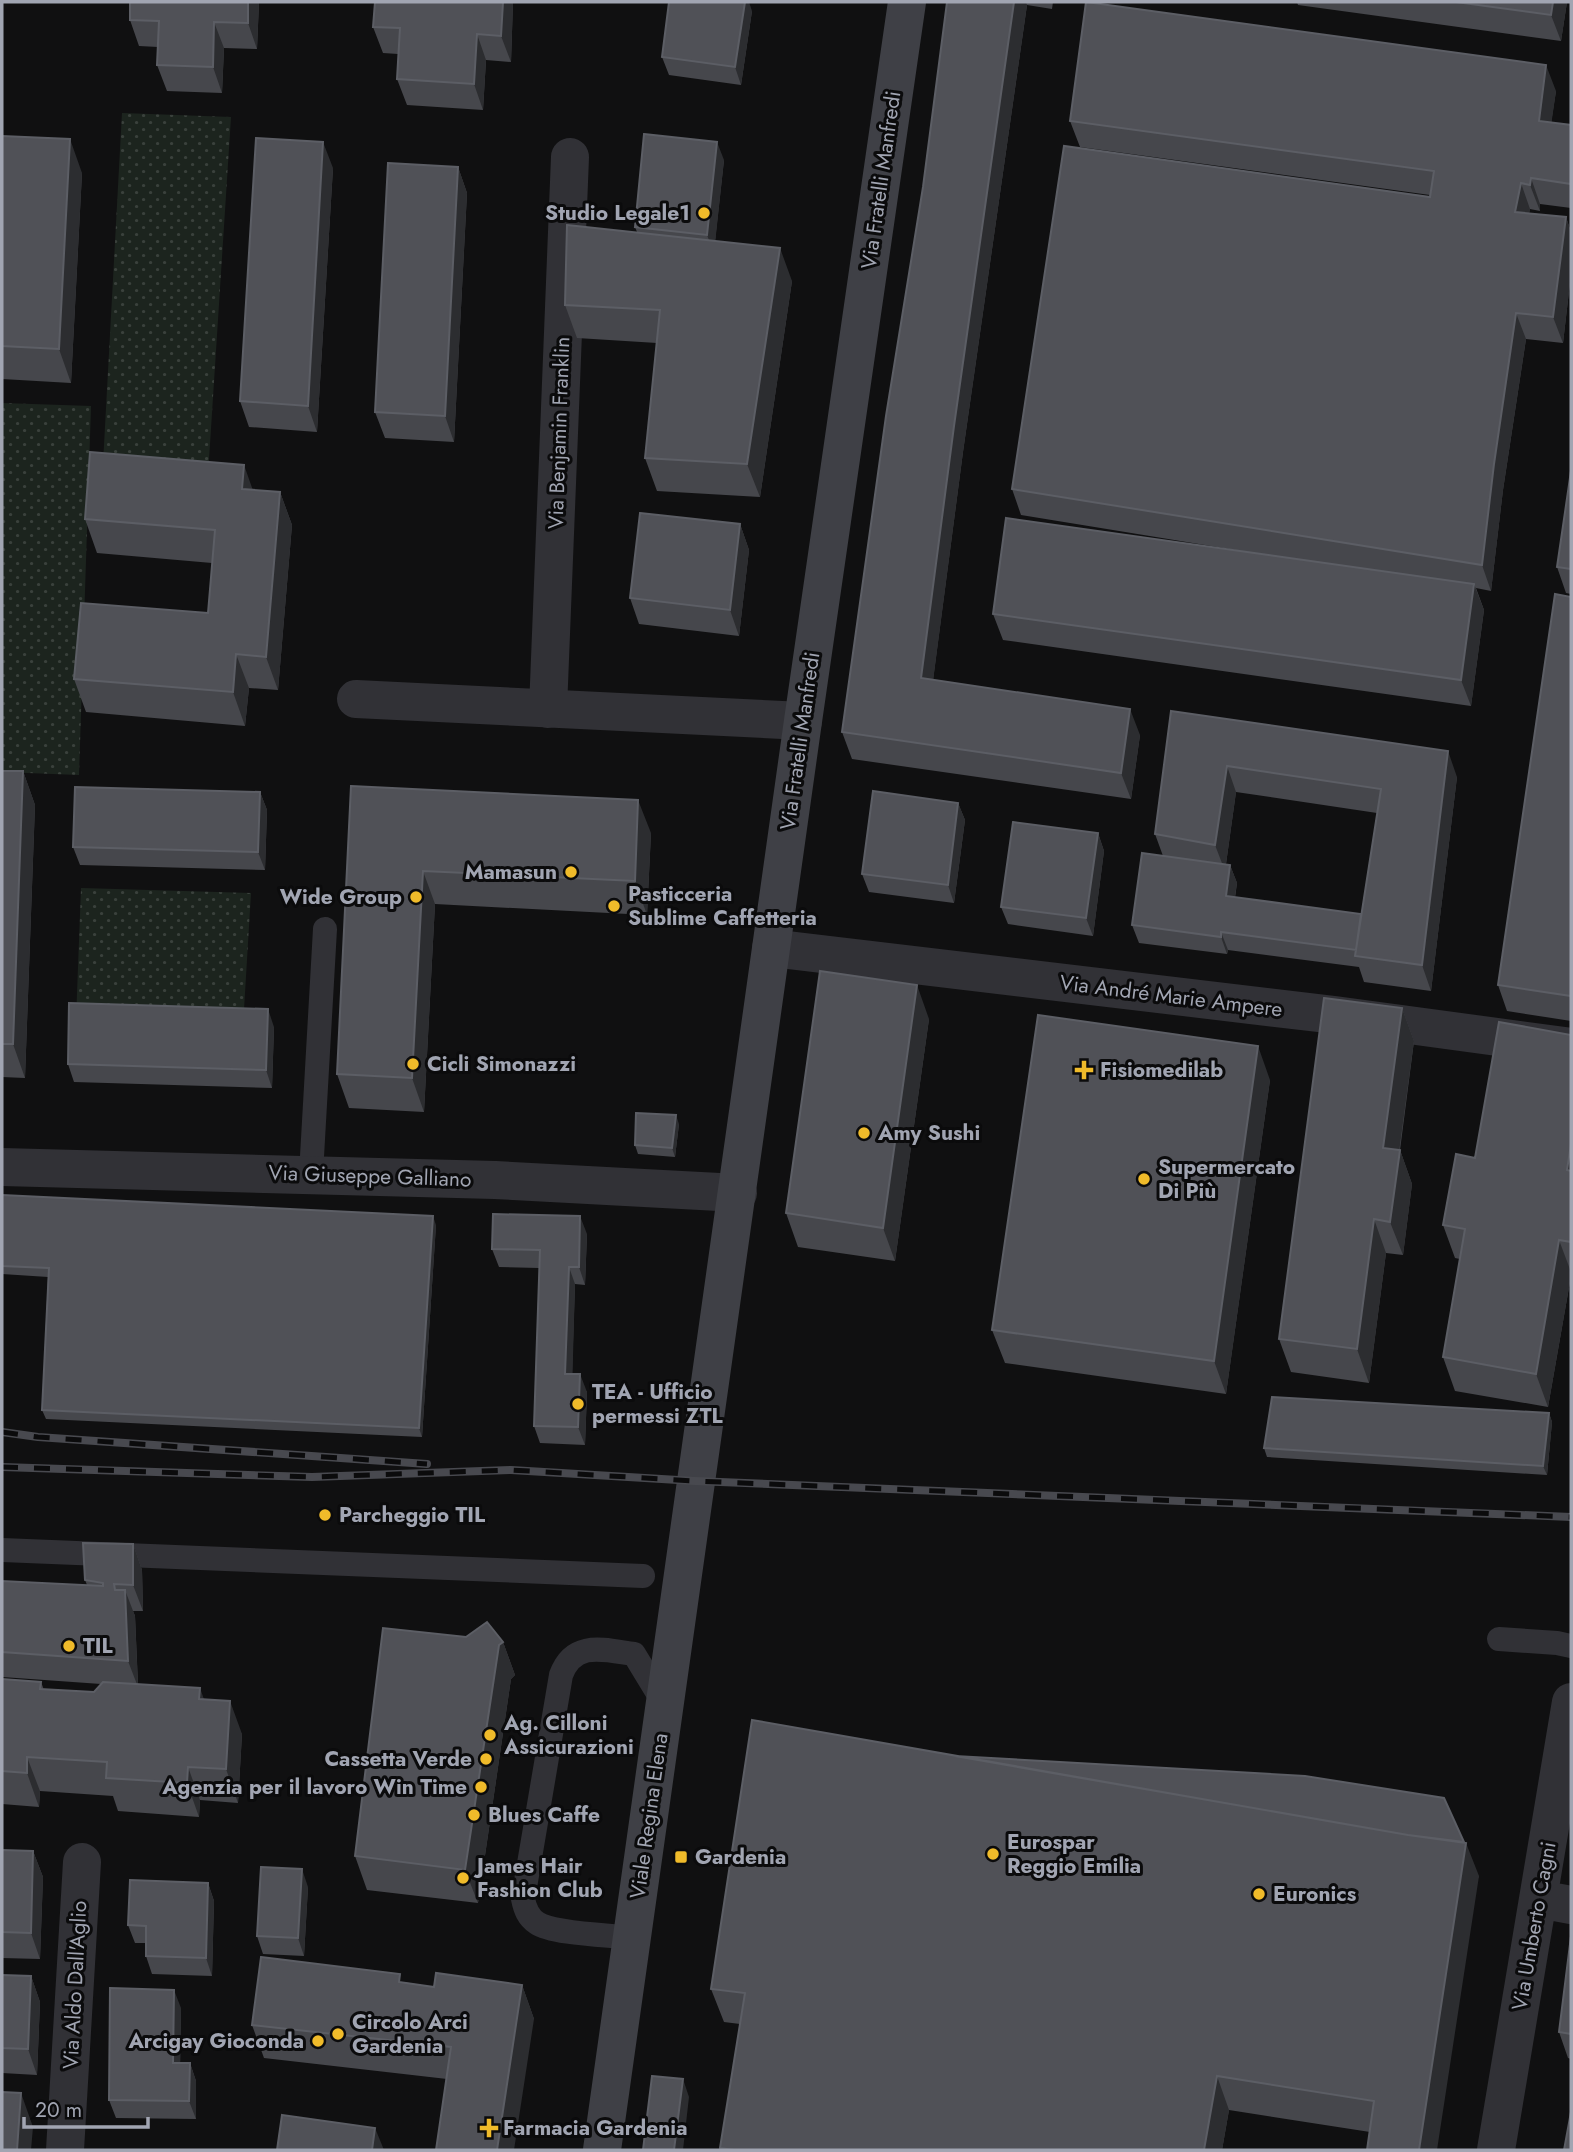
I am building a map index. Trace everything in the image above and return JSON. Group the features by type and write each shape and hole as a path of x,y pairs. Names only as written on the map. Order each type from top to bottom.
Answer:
{"main road":[{"name":"Via Fratelli Manfredi","path":"695,1481 907,2"},
{"name":"Viale Regina Elena","path":"602,2150 695,1481"}],"street":[{"name":"Via Benjamin Franklin","path":"548,709 570,157"},
{"path":"356,699 803,721"},
{"name":"Via André Marie Ampere","path":"771,948 1321,1013 1571,1047"},
{"name":"Via Giuseppe Galliano","path":"2,1167 495,1180 738,1193"},
{"name":"Via Umberto Cagni","path":"1496,2150 1555,1902 1571,1702"},
{"name":"Via Aldo Dall'Aglio","path":"65,2150 82,1862"}],"lane":[{"path":"311,1174 325,929"},
{"path":"2,1550 643,1576"},
{"path":"1499,1639 1571,1646"},
{"path":"632,1938 554,1929 538,1923 526,1911 523,1899 565,1663 574,1654 585,1650 634,1654 665,1705"}],"shaded area":[{"path":"122,113 231,117 208,475 103,464"},
{"path":"2,403 91,406 79,775 2,772"},
{"path":"81,888 251,893 243,1026 76,1021"}],"building":[{"path":"130,2 248,2 248,23 214,22 213,67 157,65 159,21 130,20"},
{"path":"375,2 503,2 501,36 477,34 474,84 397,79 400,28 373,27"},
{"path":"669,2 745,2 735,67 662,57"},
{"path":"947,2 1014,2 921,678 1130,709 1121,773 842,732 886,416 923,187"},
{"path":"1086,2 1546,65 1539,121 1571,125 1571,184 1531,178 1530,185 1521,183 1515,212 1566,217 1553,317 1516,313 1482,565 1012,489 1064,146 1430,197 1434,171 1070,121"},
{"path":"1456,2 1553,2 1551,15"},
{"path":"644,134 717,142 707,235 635,227"},
{"path":"2,136 70,139 59,349 2,346"},
{"path":"256,138 323,142 308,406 240,401"},
{"path":"388,163 458,167 445,416 375,412"},
{"path":"567,225 780,248 747,464 645,458 660,310 565,305"},
{"path":"90,452 244,465 242,489 280,492 266,657 236,654 233,692 74,679 81,603 208,613 215,530 85,519"},
{"path":"1571,471 1571,569 1557,567"},
{"path":"640,513 740,524 730,610 630,598"},
{"path":"1006,518 1474,584 1461,680 993,614"},
{"path":"1555,594 1571,597 1571,996 1498,985"},
{"path":"1171,711 1448,751 1422,965 1355,956 1381,789 1227,766 1215,845 1155,834"},
{"path":"2,771 23,771 13,1044 2,1044"},
{"path":"351,786 638,800 635,881 423,871 412,1078 337,1074"},
{"path":"75,787 260,792 258,852 73,847"},
{"path":"873,791 958,803 948,885 862,874"},
{"path":"1013,822 1098,833 1086,918 1001,907"},
{"path":"1142,853 1230,865 1226,896 1361,914 1356,950 1221,932 1221,937 1132,925"},
{"name":"Amy Sushi","path":"820,971 917,985 883,1228 786,1213"},
{"path":"1324,998 1402,1008 1383,1148 1400,1150 1390,1222 1374,1219 1357,1349 1279,1339"},
{"path":"69,1003 268,1009 266,1070 68,1064"},
{"name":"Supermercato Di Più","path":"1038,1015 1258,1046 1214,1361 992,1330"},
{"path":"1499,1022 1571,1035 1571,1144 1567,1170 1571,1171 1571,1242 1559,1240 1536,1374 1443,1357 1465,1229 1443,1225 1456,1154 1475,1158"},
{"path":"636,1113 676,1115 672,1148 635,1145"},
{"path":"2,1195 433,1216 419,1428 42,1410 49,1268 2,1266"},
{"path":"493,1214 580,1216 579,1267 569,1267 565,1374 580,1374 578,1427 534,1426 540,1250 492,1249"},
{"path":"1272,1397 1549,1413 1543,1466 1264,1448"},
{"name":"TIL","path":"83,1543 133,1544 133,1585 114,1584 115,1590 125,1590 128,1661 2,1652 2,1581 103,1586 103,1583 85,1580"},
{"path":"487,1622 503,1642 499,1645 465,1870 355,1856 383,1628 466,1637"},
{"path":"2,1679 41,1682 40,1689 94,1692 103,1682 200,1688 199,1699 230,1701 226,1769 188,1767 187,1783 106,1778 107,1762 27,1757 27,1773 2,1771"},
{"path":"752,1720 1466,1843 1419,2150 1367,2150 1374,2101 1217,2076 1204,2150 720,2148 745,1993 711,1989"},
{"path":"955,1756 1305,1776 1444,1798 1464,1842 1408,1835"},
{"path":"2,1850 33,1851 31,1933 2,1932"},
{"path":"261,1867 302,1869 298,1938 257,1936"},
{"path":"130,1880 208,1883 206,1958 146,1956 146,1926 128,1925"},
{"path":"1571,1936 1571,2034 1559,2032"},
{"path":"261,1957 400,1974 399,1982 434,1987 436,1973 522,1985 497,2150 436,2150 451,2047 252,2025"},
{"path":"2,1975 31,1976 28,2049 2,2048"},
{"path":"110,1988 174,1990 173,2063 190,2063 189,2101 109,2100"},
{"path":"652,2076 683,2079 674,2150 643,2150"},
{"path":"2,2092 21,2093 17,2150 2,2150"},
{"path":"1571,2112 1571,2150 1564,2150"},
{"path":"282,2115 375,2128 372,2150 277,2150"}],"railway":[{"path":"2,1432 38,1437 427,1464"},
{"path":"2,1467 312,1477 511,1470 695,1481 1571,1517"}],"place":[{"name":"Studio Legale1","path":"704,213"},
{"name":"Mamasun","path":"571,872"},
{"name":"Wide Group","path":"416,897"},
{"name":"Pasticceria Sublime Caffetteria","path":"614,906"},
{"name":"Cicli Simonazzi","path":"413,1064"},
{"name":"Fisiomedilab","path":"1084,1070"},
{"name":"Amy Sushi","path":"864,1133"},
{"name":"Supermercato Di Più","path":"1144,1179"},
{"name":"TEA - Ufficio permessi ZTL","path":"578,1404"},
{"name":"Parcheggio TIL","path":"325,1515"},
{"name":"TIL","path":"69,1646"},
{"name":"Ag. Cilloni Assicurazioni","path":"490,1735"},
{"name":"Cassetta Verde","path":"486,1759"},
{"name":"Agenzia per il lavoro Win Time","path":"481,1787"},
{"name":"Blues Caffe","path":"474,1815"},
{"name":"Eurospar Reggio Emilia","path":"993,1854"},
{"name":"Gardenia","path":"681,1857"},
{"name":"James Hair Fashion Club","path":"463,1878"},
{"name":"Euronics","path":"1259,1894"},
{"name":"Circolo Arci Gardenia","path":"338,2034"},
{"name":"Arcigay Gioconda","path":"318,2041"},
{"name":"Farmacia Gardenia","path":"489,2128"}]}
